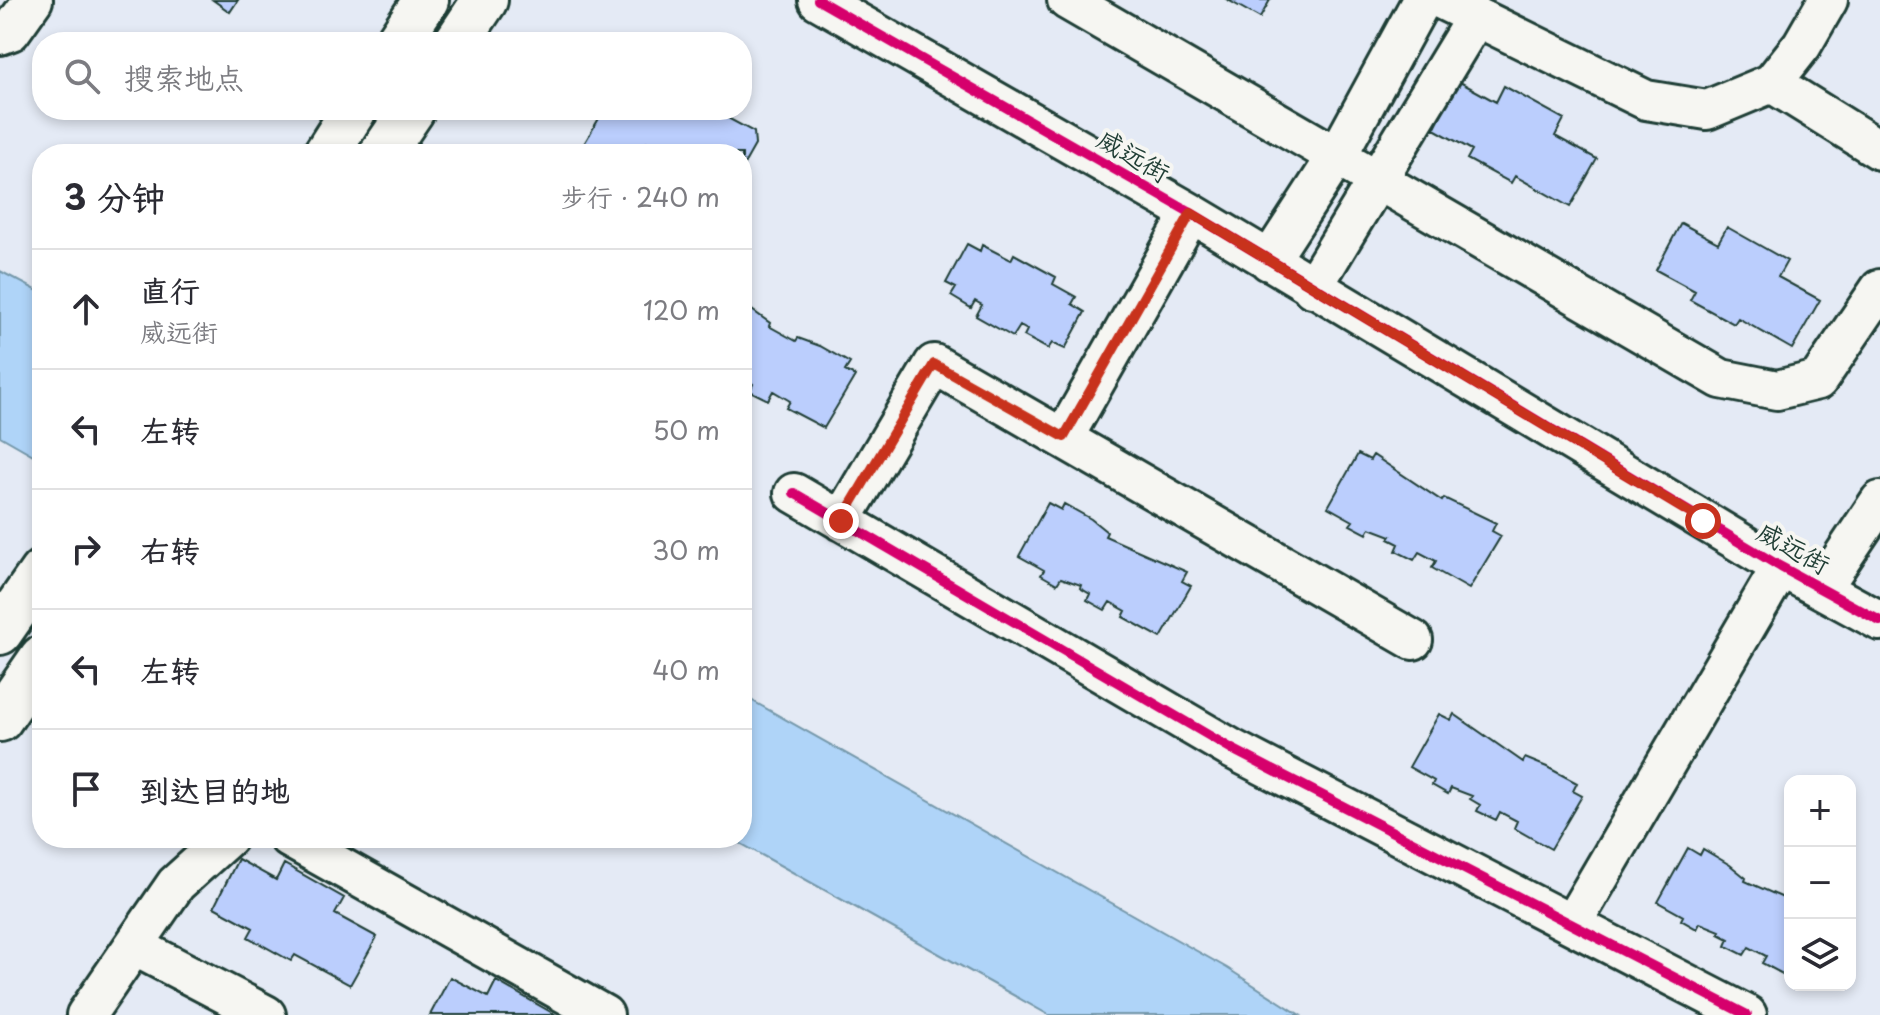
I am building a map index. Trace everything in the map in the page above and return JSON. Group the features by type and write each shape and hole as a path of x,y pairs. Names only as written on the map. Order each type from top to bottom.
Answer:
{"main road":[{"path":"405,32 426,0"},
{"path":"464,32 485,0"},
{"path":"332,144 348,120"},
{"path":"389,144 405,120"},
{"path":"0,632 32,586"},
{"path":"0,719 32,673"}],"street":[{"path":"0,35 11,31 33,0"},
{"name":"威远街","path":"818,0 1191,213 1781,567 1880,621"},
{"path":"1067,0 1721,379 1777,390 1818,380 1880,289"},
{"path":"1269,261 1337,156 1422,0"},
{"path":"1442,0 1646,100 1707,110 1772,83 1802,45 1828,0"},
{"path":"1312,288 1476,17"},
{"path":"1772,83 1880,150"},
{"path":"1064,437 1191,213"},
{"path":"841,521 934,364 1413,640"},
{"path":"794,493 1232,749 1573,922 1747,1015"},
{"path":"1822,588 1880,501"},
{"path":"1573,922 1781,567"},
{"path":"86,1015 176,884 216,848"},
{"path":"307,848 604,1015"},
{"path":"134,946 266,1015"}],"water":[{"path":"0,271 32,288 32,454 0,436"},
{"path":"752,701 1227,968 1300,1015 1049,1015 749,848 752,848"}],"building":[{"path":"213,0 238,0 230,12"},
{"path":"1228,0 1270,0 1260,18"},
{"path":"1458,81 1496,102 1504,86 1564,119 1555,136 1597,159 1570,207 1515,176 1511,183 1467,159 1472,150 1434,129"},
{"path":"598,120 732,120 754,132 755,145 752,150 752,144 584,144"},
{"path":"1681,223 1718,243 1727,227 1787,261 1778,277 1820,300 1792,349 1738,318 1734,324 1690,300 1695,291 1656,270"},
{"path":"967,244 980,251 982,245 1011,260 1014,254 1056,277 1053,284 1076,297 1072,304 1085,312 1065,349 1052,343 1048,349 1024,336 1027,330 1020,326 1013,337 976,316 982,305 975,301 971,308 951,296 956,288 946,283"},
{"path":"752,310 770,323 769,326 796,341 798,338 820,346 850,363 845,371 855,376 824,428 786,408 790,401 773,391 768,400 752,392"},
{"path":"1358,454 1370,460 1373,455 1442,501 1444,498 1496,523 1492,531 1501,536 1469,589 1432,568 1436,561 1419,552 1414,560 1396,551 1399,544 1389,539 1391,536 1370,528 1367,534 1350,525 1353,521 1328,507"},
{"path":"1048,503 1061,510 1064,504 1091,519 1107,532 1105,536 1187,572 1182,581 1191,586 1161,638 1123,617 1126,611 1110,602 1105,610 1087,600 1090,594 1080,588 1081,585 1061,578 1057,584 1041,575 1044,570 1019,556"},
{"path":"1439,714 1451,720 1454,714 1523,762 1525,758 1577,783 1573,791 1582,796 1551,849 1514,828 1517,821 1500,812 1496,820 1477,811 1480,805 1470,799 1472,796 1451,788 1448,794 1432,785 1434,781 1409,767"},
{"path":"1688,848 1700,855 1703,849 1730,865 1746,878 1745,881 1784,898 1784,975 1762,963 1766,956 1749,947 1744,955 1726,946 1729,939 1719,934 1720,931 1700,923 1697,929 1681,920 1683,916 1658,902"},
{"path":"238,859 276,880 284,864 344,898 335,914 377,937 350,985 295,955 291,961 248,937 253,928 214,907"},
{"path":"450,977 488,997 496,981 556,1015 430,1015"}],"cycle path":[{"path":"818,0 1191,213 1781,567 1880,621"},
{"path":"794,493 1232,749 1747,1015"}],"route":[{"path":"841,521 934,364 1064,437 1191,213 1703,521"}]}
